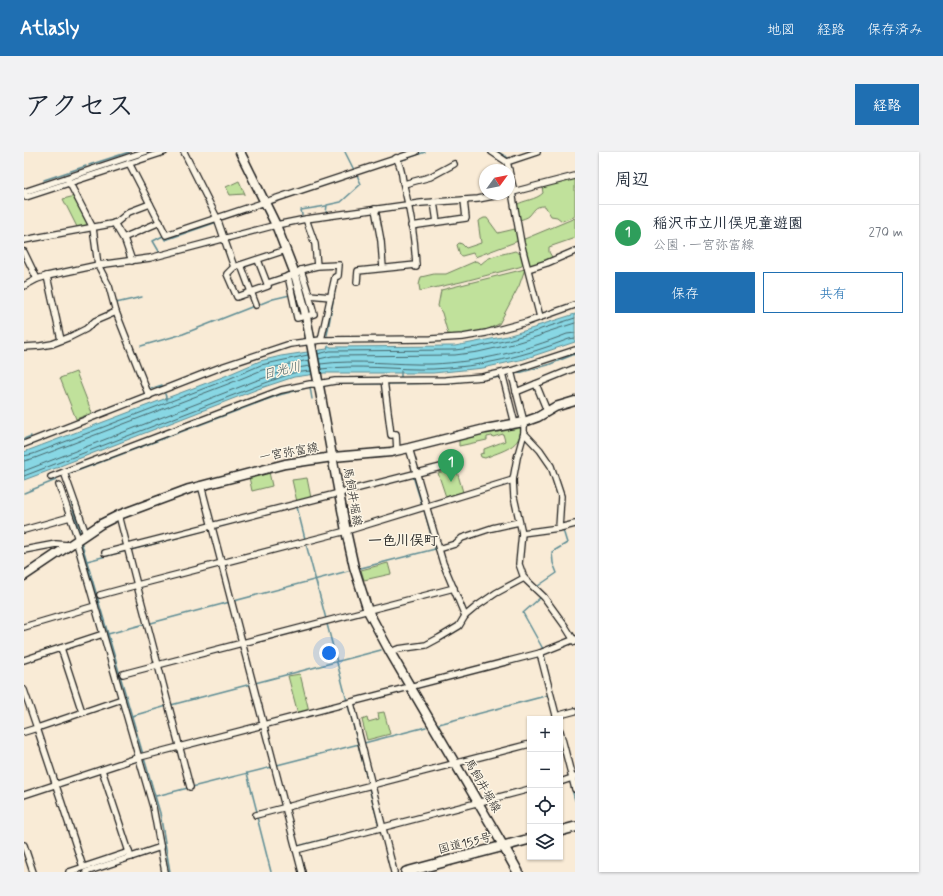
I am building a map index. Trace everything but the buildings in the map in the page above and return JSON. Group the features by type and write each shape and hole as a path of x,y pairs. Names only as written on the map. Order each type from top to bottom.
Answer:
{"main road":[{"name":"馬飼井堀線","path":"240,152 276,225 295,274 307,320 346,531 354,567 368,611 390,652 504,847"},
{"name":"一宮弥富線","path":"24,576 101,524 119,515 201,485 285,464 333,457 397,451 472,432 524,422 538,417 556,407 575,401"},
{"path":"563,830 575,827"},
{"name":"国道155号","path":"406,872 527,841"},
{"path":"504,847 518,872"}],"street":[{"path":"24,193 69,180 132,158 144,152"},
{"path":"132,158 164,152"},
{"path":"184,152 217,218 234,267"},
{"path":"132,158 150,204 166,235 416,152"},
{"path":"492,152 507,162 537,152"},
{"path":"357,282 358,271 416,266 408,204 399,162 396,158"},
{"path":"404,184 430,177 454,164"},
{"path":"515,191 575,176"},
{"path":"69,180 93,228 98,265 109,286 116,312 149,396"},
{"path":"24,286 37,278 98,265 150,258 306,218 408,204 479,199"},
{"path":"412,226 466,218 464,200"},
{"path":"513,200 520,240 540,317"},
{"path":"434,202 437,222"},
{"path":"24,240 93,228 114,222 129,212 150,204"},
{"path":"376,208 383,268"},
{"path":"306,218 315,244 317,266"},
{"path":"114,222 124,238 132,261"},
{"path":"124,238 160,222"},
{"path":"286,250 241,266 234,267 227,274 237,297 268,286 268,283 317,266 339,265 338,276 336,277 321,340"},
{"path":"528,269 547,263 575,250"},
{"path":"24,252 37,278"},
{"path":"258,260 268,283"},
{"path":"241,266 256,305"},
{"path":"295,274 309,295 314,314 311,315"},
{"path":"295,274 297,318 301,317"},
{"path":"47,276 62,340"},
{"path":"309,295 331,297"},
{"path":"24,444 221,368 290,344 321,340 431,339 463,337 486,333 575,305"},
{"path":"24,347 40,346 62,340 86,329 95,321 116,312"},
{"path":"51,477 281,390 335,381 445,380 482,377 512,371 575,350"},
{"path":"516,392 575,368"},
{"path":"24,795 142,757 540,653 574,641 566,626 544,597 524,578 520,564 522,533 514,497 513,480 516,458 524,433 524,422 512,371"},
{"path":"502,373 515,424"},
{"path":"384,380 391,435 396,434 397,451"},
{"path":"536,384 547,411"},
{"path":"524,433 540,450 551,466 561,496 559,528"},
{"path":"409,448 415,473 443,563 465,616"},
{"path":"105,553 441,467"},
{"path":"64,472 86,534"},
{"path":"100,595 346,531 513,480"},
{"path":"59,485 77,540 102,634 142,757 165,872"},
{"path":"201,485 302,872"},
{"path":"119,515 190,787"},
{"path":"24,530 70,517"},
{"path":"439,550 455,544 462,538 492,528 519,522"},
{"path":"522,533 559,528 575,524"},
{"path":"24,550 56,544 68,546"},
{"path":"390,652 426,644 459,626 465,616 496,593 524,578"},
{"path":"123,674 454,588"},
{"path":"24,627 95,606"},
{"path":"24,660 102,634"},
{"path":"61,648 82,712"},
{"path":"540,653 556,716"},
{"path":"24,690 85,870"},
{"path":"24,732 122,699"},
{"path":"351,703 394,872"},
{"path":"562,716 575,711"},
{"path":"563,743 574,778 575,789"},
{"path":"256,815 527,745"},
{"path":"102,770 130,855"},
{"path":"563,781 574,778"},
{"path":"296,850 527,790"},
{"path":"24,845 33,872"},
{"path":"69,872 85,870 130,855 161,847"}],"green space":[{"path":"575,179 575,216 562,221 557,217 551,216 545,206 541,206 535,209 528,217 520,220 516,205 533,199 543,193 542,187"},
{"path":"239,181 245,194 230,195 226,187"},
{"path":"75,196 89,226 78,229 63,199"},
{"path":"487,218 498,233 515,229 518,241 475,257 473,253 462,256 460,255 457,245 459,243 466,248 481,243 478,221"},
{"path":"575,218 575,238 549,247 549,252 553,259 529,267 522,240"},
{"path":"515,251 522,255 524,265 461,282 420,291 419,285 421,277 434,274 446,274 476,261 481,264 489,258"},
{"path":"525,269 519,286 499,324 486,330 463,335 450,336 448,334 442,313 438,306 441,290"},
{"path":"76,372 92,413 76,419 60,378"},
{"path":"520,426 520,433 515,444 485,458 481,457 480,454 484,453 484,449 505,441 503,434 487,437 487,440 459,446 459,439 472,435"},
{"path":"456,468 463,492 446,497 438,473"},
{"path":"269,472 272,486 252,491 249,477"},
{"path":"307,478 311,498 297,502 292,480"},
{"path":"388,563 391,574 364,580 361,570"},
{"path":"300,674 309,711 298,714 288,676"},
{"path":"384,712 390,734 367,740 362,720 367,718 368,722 379,719 378,713"}],"water":[{"name":"日光川","path":"575,314 575,342 524,359 483,368 433,373 324,373 294,377 258,389 24,480 24,452 225,376 260,361 281,356 327,349 328,346 455,346 507,336"}],"waterway":[{"path":"89,165 129,152"},
{"path":"345,152 354,170"},
{"path":"402,160 425,152"},
{"path":"498,152 508,158"},
{"path":"361,173 394,162"},
{"path":"44,180 86,166"},
{"path":"326,213 327,205 341,202 361,184 357,175 358,174"},
{"path":"302,215 301,210 326,206"},
{"path":"160,253 153,241 163,236 165,240 217,222"},
{"path":"327,335 337,279"},
{"path":"317,293 329,294"},
{"path":"258,305 273,299 290,295"},
{"path":"116,303 142,297"},
{"path":"141,346 183,334 254,306"},
{"path":"515,377 515,374 548,365 575,354"},
{"path":"401,371 401,377"},
{"path":"387,384 448,383 501,377"},
{"path":"147,384 150,389 162,385 162,387"},
{"path":"339,384 382,384"},
{"path":"69,474 279,395 310,387 312,399"},
{"path":"165,394 167,400"},
{"path":"24,439 31,436"},
{"path":"413,476 422,505"},
{"path":"24,493 56,480"},
{"path":"71,502 80,533"},
{"path":"297,507 305,539"},
{"path":"361,568 435,549 424,510"},
{"path":"215,528 244,520"},
{"path":"538,586 557,573 553,563 552,552 567,543 563,530 570,528"},
{"path":"131,550 210,529"},
{"path":"81,541 160,813 170,872"},
{"path":"306,544 326,619"},
{"path":"81,545 141,755"},
{"path":"87,561 126,551"},
{"path":"234,601 348,571"},
{"path":"541,597 523,613 543,649"},
{"path":"151,623 230,602"},
{"path":"108,634 145,624"},
{"path":"327,624 347,701"},
{"path":"255,683 381,650"},
{"path":"544,655 553,694"},
{"path":"171,705 251,684"},
{"path":"439,724 549,695"},
{"path":"348,705 368,783"},
{"path":"132,716 167,706"},
{"path":"76,717 87,714"},
{"path":"364,743 426,727"},
{"path":"277,765 359,744"},
{"path":"142,759 155,803 168,872"},
{"path":"156,796 272,767"},
{"path":"247,773 257,812"},
{"path":"570,782 575,800"},
{"path":"369,788 379,826 377,826"},
{"path":"257,817 271,872"},
{"path":"298,846 353,832"}],"place":[{"name":"稲沢市立川俣児童遊園","path":"451,482"}],"district":[{"name":"一色川俣町","path":"403,541"}]}
